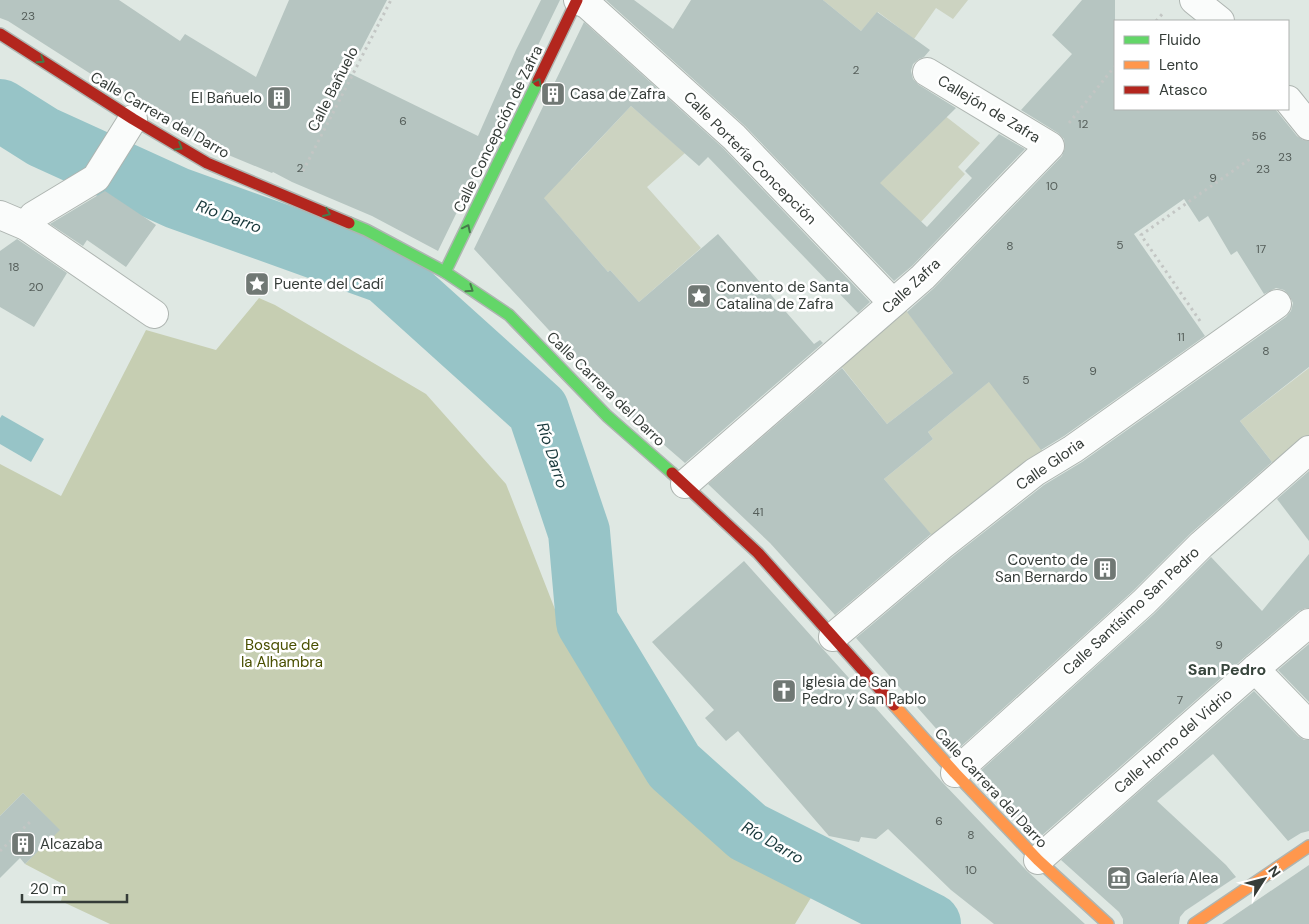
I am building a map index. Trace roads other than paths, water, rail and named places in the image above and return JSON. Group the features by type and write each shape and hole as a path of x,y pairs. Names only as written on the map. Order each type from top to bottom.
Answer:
{"street":[{"name":"Calle Concepción de Zafra","path":"445,272 578,0"},
{"name":"Calle Portería Concepción","path":"578,0 588,5 734,137 893,303"},
{"path":"1194,0 1219,20"},
{"name":"Calle Carrera del Darro","path":"0,34 127,129 366,230 445,272 509,315 607,416 685,484 758,553 955,773 1038,860 1108,924"},
{"name":"Callejón de Zafra","path":"928,72 1050,146"},
{"path":"1289,101 1309,126"},
{"path":"26,226 33,216 96,178 127,129"},
{"name":"Calle Zafra","path":"685,484 923,277 1050,146"},
{"path":"0,215 26,226 154,314"},
{"name":"Calle Gloria","path":"833,637 941,546 1035,472 1073,449 1277,304"},
{"name":"Calle Santísimo San Pedro","path":"955,773 1144,602 1201,545 1309,450"},
{"name":"Calle Horno del Vidrio","path":"1038,860 1309,623"},
{"path":"1255,669 1309,725"},
{"path":"1194,924 1309,846"}],"water":[{"path":"2,415 44,439 31,462 0,444 0,418"}],"waterway":[{"name":"Río Darro","path":"0,110 43,137 177,198 386,273 538,410 579,532 587,622 674,766 748,832 930,924"}],"place":[{"name":"Casa de Zafra","path":"553,94"},
{"name":"El Bañuelo","path":"279,98"},
{"name":"Puente del Cadí","path":"257,284"},
{"name":"Convento de Santa Catalina de Zafra","path":"699,296"},
{"name":"Covento de San Bernardo","path":"1105,569"},
{"name":"Iglesia de San Pedro y San Pablo","path":"784,691"},
{"name":"Alcazaba","path":"23,844"},
{"name":"Galería Alea","path":"1119,878"}],"district":[{"name":"San Pedro","path":"1227,669"}],"park label":[{"name":"Bosque de la Alhambra","path":"282,654"}]}
